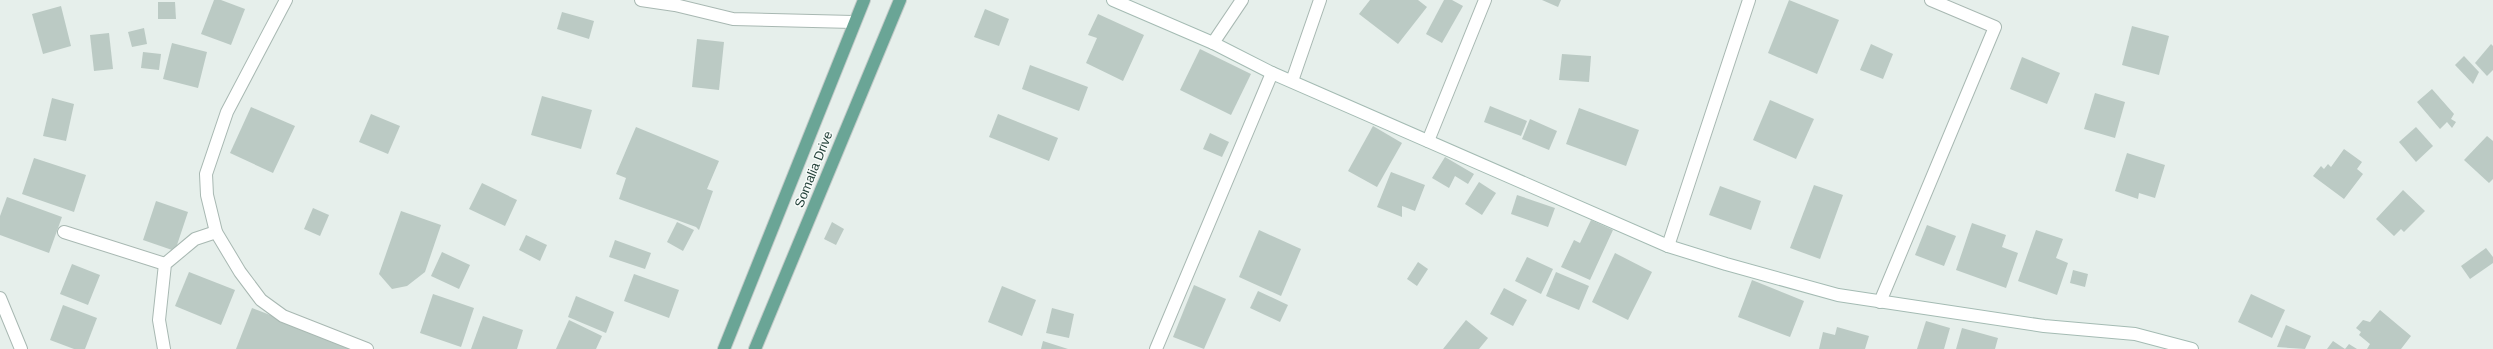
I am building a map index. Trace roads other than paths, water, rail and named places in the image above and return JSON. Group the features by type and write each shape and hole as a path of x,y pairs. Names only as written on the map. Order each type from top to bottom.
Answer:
{"main road":[{"name":"Somalia Drive","path":"724,349 853,22 864,0"},
{"name":"Somalia Drive","path":"755,349 900,0"}],"street":[{"path":"286,0 227,112 206,174 207,195 216,232 240,272 262,300 283,316 367,349"},
{"path":"641,0 675,5 734,19 853,22"},
{"path":"1113,0 1213,43 1272,73 1668,246 1838,296 2044,326 2135,334 2192,349"},
{"path":"1213,43 1242,0"},
{"path":"1292,81 1320,0"},
{"path":"1428,141 1485,0"},
{"path":"1668,246 1749,0"},
{"path":"1880,302 1995,27 1931,0"},
{"path":"1156,349 1272,73"},
{"path":"64,232 165,264"},
{"path":"164,349 159,320 165,264 195,240 216,232"},
{"path":"0,298 21,349"}]}
